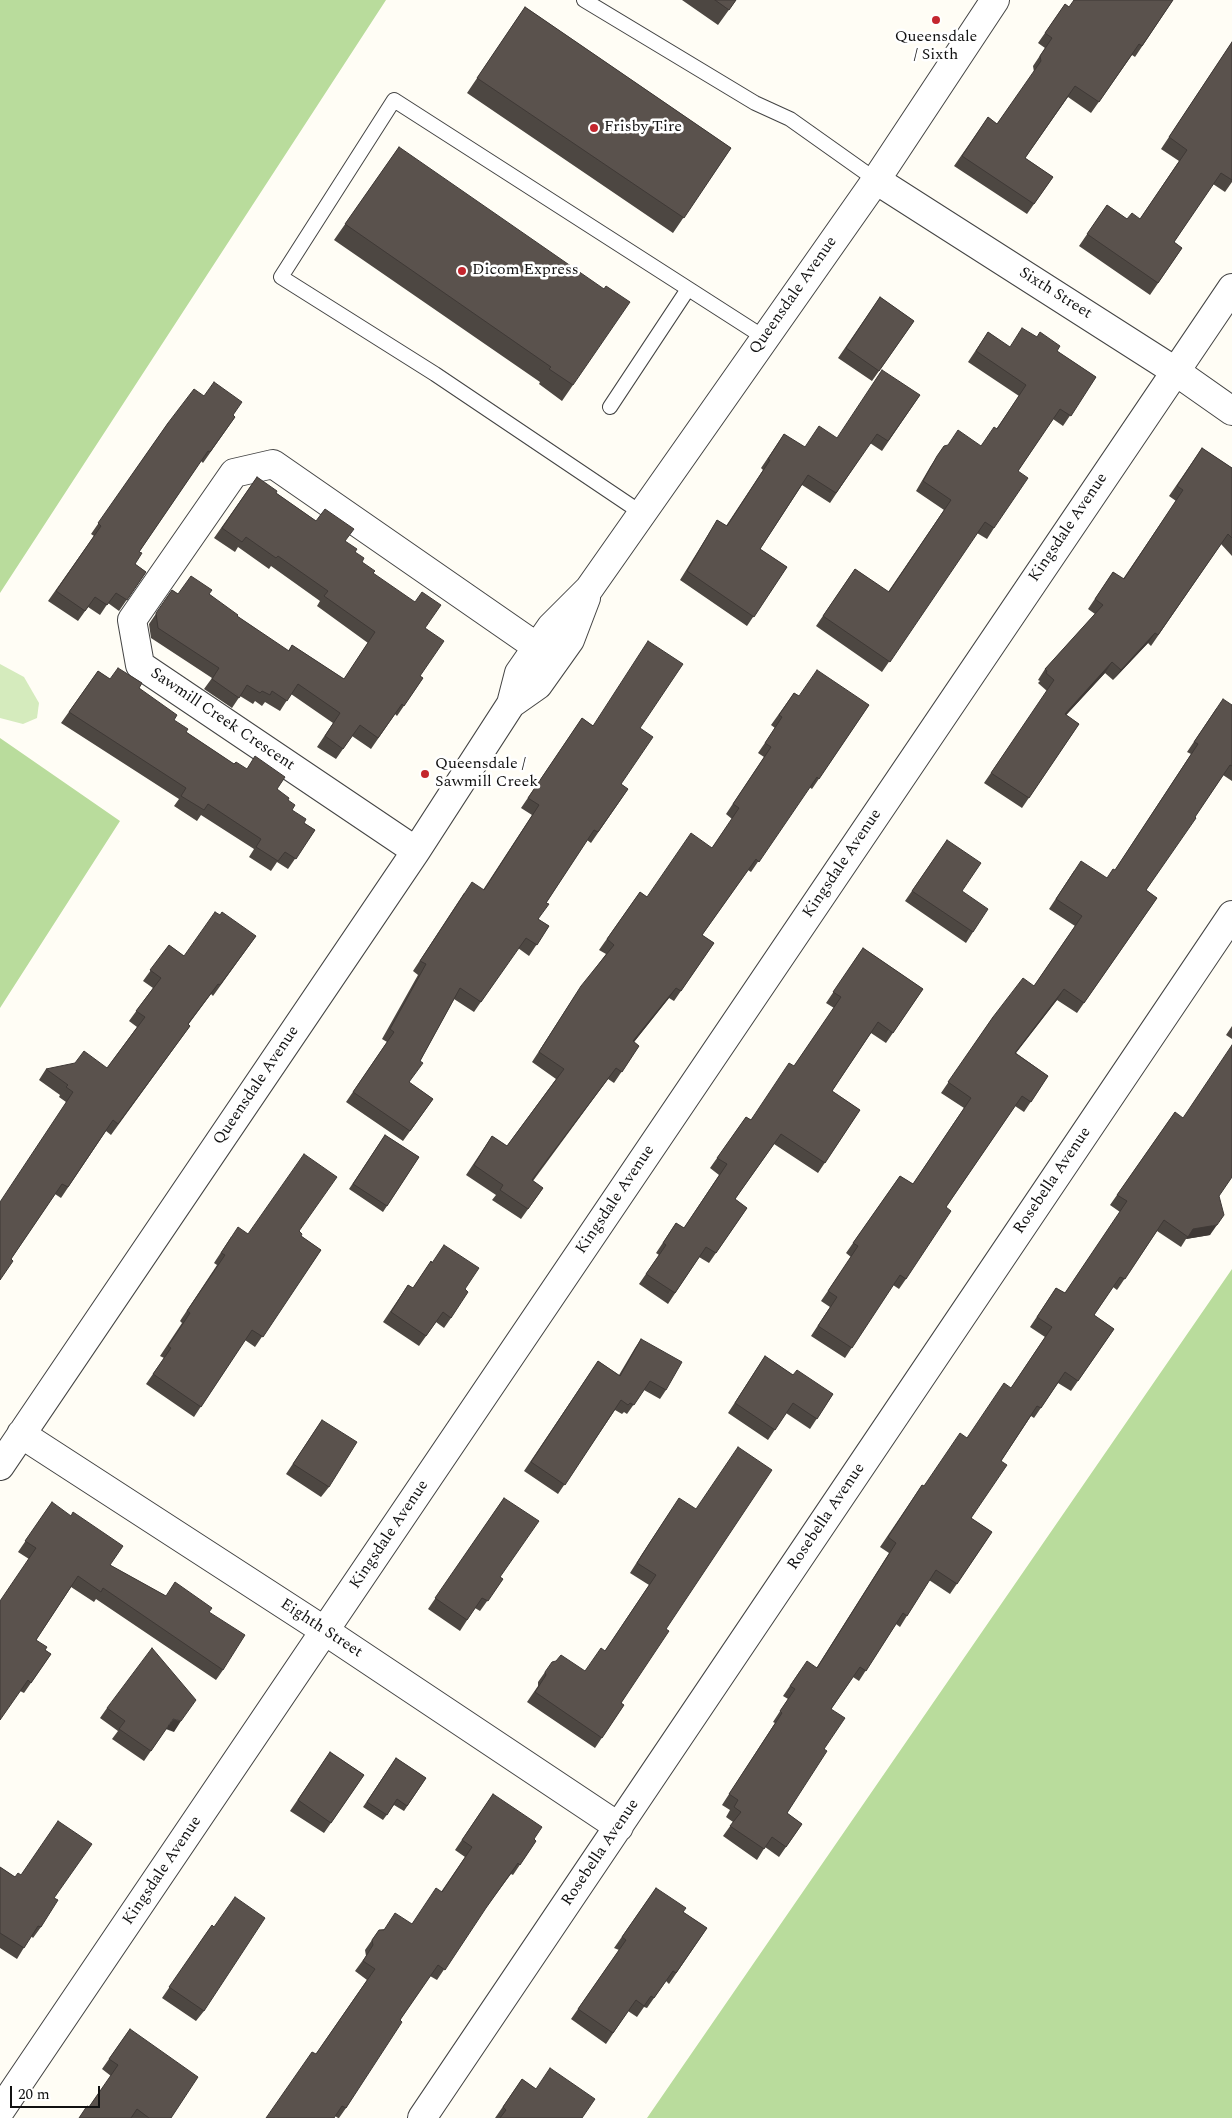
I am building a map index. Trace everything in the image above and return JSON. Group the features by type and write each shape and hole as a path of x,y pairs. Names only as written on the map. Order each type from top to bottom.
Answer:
{"street":[{"name":"Queensdale Avenue","path":"0,1466 416,851 511,704 519,673 551,627 589,590 643,514 876,180 995,0"},
{"name":"Sixth Street","path":"876,180 1175,371 1232,411"},
{"name":"Kingsdale Avenue","path":"0,2111 1232,288"},
{"name":"Sawmill Creek Crescent","path":"416,851 140,664 132,620 234,473 273,464 537,647"},
{"name":"Queensdale Avenue","path":"511,704 538,686 570,640 589,590"},
{"name":"Rosebella Avenue","path":"422,2118 1232,915"},
{"name":"Eighth Street","path":"21,1434 325,1631 619,1827"}],"lane":[{"path":"584,0 755,103 790,119 876,180"},
{"path":"643,514 435,374 280,277 394,100 765,338"},
{"path":"610,407 688,289"}],"green space":[{"path":"0,0 386,0 0,593"},
{"path":"0,664 24,677 39,703 37,718 23,724 0,718"},
{"path":"0,738 120,821 0,1008"},
{"path":"1232,1269 1232,2118 647,2118"}],"building":[{"path":"715,0 736,0 729,10"},
{"path":"1074,0 1173,0 1142,46 1139,44 1099,102 1075,86 1025,158 1053,177 1034,204 962,156 988,117 997,124 1041,61 1040,56 1052,38 1045,33 1065,4 1069,7"},
{"name":"Frisby Tire","path":"525,7 731,148 684,218 477,78"},
{"path":"1232,42 1232,180 1221,173 1174,242 1182,248 1158,283 1087,234 1107,205 1127,219 1132,213 1140,219 1187,150 1169,137"},
{"name":"Dicom Express","path":"399,147 604,289 606,286 630,302 573,385 549,369 551,367 345,224"},
{"path":"880,297 914,321 879,371 846,348"},
{"path":"1022,328 1037,337 1040,332 1060,346 1057,351 1096,377 1071,416 1060,409 1018,471 1028,478 994,528 985,522 890,662 823,616 855,569 889,592 951,500 923,481 937,456 944,446 948,445 958,430 981,446 994,427 997,429 1026,385 976,351 988,332 1010,347"},
{"path":"882,370 920,395 888,441 877,434 836,493 808,475 760,549 787,567 754,617 687,571 717,520 727,526 770,460 768,459 784,434 805,447 819,426 837,438"},
{"path":"214,382 242,402 233,415 235,417 210,452 208,451 139,552 142,553 135,564 146,572 127,600 116,593 107,605 95,597 85,611 56,591 101,526 98,523 168,423 194,389 204,396"},
{"path":"1202,448 1232,468 1232,538 1228,534 1158,635 1155,633 1121,670 1112,662 1065,714 1079,724 1029,798 991,773 1054,680 1046,673 1045,669 1103,605 1095,599 1113,572 1124,579 1183,490 1177,486"},
{"path":"257,477 316,521 325,509 354,529 345,541 357,549 355,552 364,558 362,562 375,571 373,573 415,602 422,592 441,605 425,628 444,641 420,676 423,678 404,706 402,704 378,738 360,725 343,749 325,736 340,713 298,684 287,701 272,691 270,695 262,691 260,693 247,685 239,698 212,679 219,668 158,628 156,613 172,590 178,594 191,576 212,590 209,594 237,616 289,651 292,645 344,679 375,632 324,596 328,591 278,556 276,558 246,537 242,542 222,528"},
{"path":"648,641 683,664 640,728 653,737 621,784 628,789 598,832 594,830 546,903 549,904 538,919 549,926 537,945 526,938 481,1002 460,988 420,1061 423,1063 409,1082 433,1099 410,1131 353,1092 394,1032 390,1029 426,964 420,961 472,882 484,890 539,805 528,798 582,718 593,726"},
{"path":"118,668 142,683 139,688 177,715 174,720 188,729 186,732 234,764 236,762 247,769 255,756 285,777 277,789 295,805 292,810 306,819 304,823 315,830 296,859 285,852 278,861 256,847 261,839 208,804 204,810 181,796 186,788 69,712 98,671 110,679"},
{"path":"817,670 869,705 819,779 817,777 759,862 756,859 702,935 714,943 681,991 676,988 633,1041 639,1046 622,1072 616,1068 532,1180 543,1188 528,1209 500,1190 503,1185 474,1165 492,1136 507,1146 564,1069 539,1052 581,986 614,945 607,939 640,892 647,897 691,833 712,848 739,808 733,804 771,747 765,743 782,717 779,715 794,693 799,696"},
{"path":"1223,699 1232,705 1232,766 1230,765 1146,890 1157,898 1084,1003 1064,989 1015,1053 1048,1076 1031,1102 1022,1096 946,1207 951,1211 906,1279 900,1275 852,1348 818,1326 837,1297 828,1291 858,1246 853,1243 900,1176 913,1184 971,1098 948,1082 993,1017 1023,978 1034,986 1082,916 1056,899 1081,861 1107,878 1113,869 1115,870 1198,744 1194,742"},
{"path":"947,840 981,863 962,891 988,909 973,932 912,891"},
{"path":"215,912 220,915 222,912 256,936 188,1024 190,1026 118,1124 113,1120 68,1187 62,1184 11,1259 13,1261 0,1280 0,1202 73,1092 66,1087 68,1085 46,1069 75,1063 84,1051 107,1068 145,1017 136,1011 161,978 150,970 169,945 184,956"},
{"path":"863,948 923,989 893,1033 878,1022 832,1091 860,1110 825,1163 781,1134 735,1199 747,1208 716,1253 706,1247 675,1293 646,1274 666,1245 663,1243 676,1223 684,1228 727,1164 717,1158 746,1117 751,1120 789,1063 794,1066 841,997 833,992"},
{"path":"1232,1045 1232,1177 1219,1196 1224,1215 1217,1225 1193,1229 1188,1237 1164,1220 1125,1279 1120,1277 1094,1315 1114,1329 1078,1381 1065,1372 1041,1408 1037,1406 1001,1461 1007,1465 971,1518 992,1532 957,1584 936,1570 907,1616 903,1613 866,1671 860,1667 831,1709 845,1718 824,1749 827,1751 787,1813 802,1824 786,1847 772,1837 764,1849 730,1826 741,1812 734,1807 738,1800 729,1794 782,1713 780,1711 795,1689 790,1686 807,1661 817,1668 896,1543 888,1537 922,1485 924,1486 960,1433 967,1438 1004,1383 1011,1388 1052,1327 1037,1317 1056,1288 1065,1293 1127,1201 1117,1195 1175,1112 1183,1118"},
{"path":"385,1135 419,1157 387,1206 353,1184"},
{"path":"304,1154 337,1177 299,1231 302,1234 301,1236 321,1250 263,1337 252,1330 201,1407 153,1374 171,1348 168,1346 190,1313 187,1311 225,1255 221,1253 238,1227 248,1234"},
{"path":"444,1245 479,1268 465,1289 468,1292 451,1318 443,1312 426,1336 391,1312 408,1285 413,1288"},
{"path":"641,1339 682,1362 666,1390 650,1381 634,1405 630,1403 628,1405 621,1400 565,1485 531,1462 598,1361 620,1376"},
{"path":"765,1356 793,1375 797,1370 833,1394 817,1419 793,1403 775,1430 735,1403"},
{"path":"322,1420 357,1442 329,1487 293,1464"},
{"path":"738,1447 772,1470 666,1629 669,1631 621,1703 624,1705 602,1738 535,1692 552,1662 556,1661 561,1655 585,1671 601,1648 605,1651 656,1575 637,1563 649,1544 679,1498 696,1509"},
{"path":"504,1498 539,1521 500,1577 503,1579 488,1601 482,1598 467,1620 435,1598"},
{"path":"52,1502 71,1516 73,1512 123,1546 110,1565 166,1596 175,1582 212,1608 209,1612 245,1635 223,1670 103,1588 101,1592 78,1576 36,1640 47,1647 45,1650 51,1654 31,1683 28,1680 0,1720 0,1601 36,1548 25,1541"},
{"path":"152,1648 196,1700 181,1721 173,1719 151,1751 119,1729 125,1721 107,1708"},
{"path":"330,1752 364,1775 331,1823 298,1800"},
{"path":"396,1758 426,1778 407,1806 397,1799 387,1815 367,1802"},
{"path":"493,1794 542,1827 534,1839 536,1841 520,1865 518,1863 445,1970 438,1965 400,2020 402,2022 346,2108 342,2106 334,2118 266,2118 312,2052 316,2054 375,1969 363,1961 373,1945 372,1940 379,1930 384,1930 395,1913 412,1924 436,1888 442,1892 472,1847 462,1840"},
{"path":"58,1821 92,1844 54,1898 58,1900 41,1927 38,1926 24,1948 0,1933 0,1867 15,1877 18,1873 21,1875"},
{"path":"656,1888 686,1908 683,1912 707,1928 676,1973 673,1971 654,1998 651,1996 644,2006 636,2000 613,2033 578,2009 626,1940 622,1937"},
{"path":"235,1897 265,1918 204,2011 169,1987 212,1925 214,1927"},
{"path":"130,2029 198,2077 171,2118 149,2118 137,2109 131,2118 79,2118 87,2106 89,2107 118,2065 109,2059"},
{"path":"550,2068 595,2099 582,2118 500,2118 506,2110 503,2107 522,2079 536,2089"}],"place":[{"name":"Queensdale / Sixth","path":"936,20"},
{"name":"Frisby Tire","path":"594,128"},
{"name":"Dicom Express","path":"462,271"},
{"name":"Queensdale / Sawmill Creek","path":"425,774"}]}
